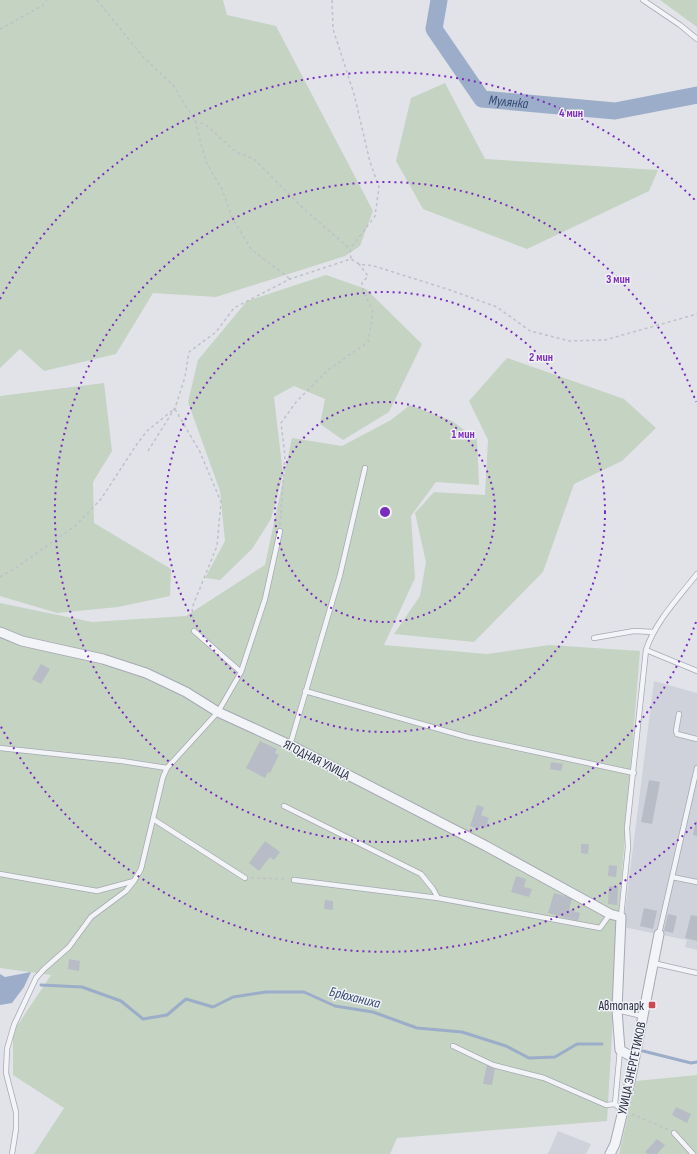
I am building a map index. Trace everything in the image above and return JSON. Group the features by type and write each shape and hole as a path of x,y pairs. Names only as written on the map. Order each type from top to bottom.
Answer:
{"street":[{"name":"ЯГОДНАЯ УЛИЦА","path":"0,632 22,641 103,659 146,673 186,692 218,712 290,745 486,846 610,914 621,917"},
{"path":"621,917 617,1010 620,1050 634,1058"},
{"name":"УЛИЦА ЭНЕРГЕТИКОВ","path":"610,1154 615,1144 619,1107 634,1058 659,934"}],"lane":[{"path":"643,0 680,25 697,39"},
{"path":"290,745 340,576 365,468"},
{"path":"12,1154 16,1129 16,1112 6,1073 8,1050 14,1025 36,978 44,968 69,947 91,917 126,891 141,869 159,788 168,768 218,712 241,672 265,599 280,531"},
{"path":"621,917 628,847 627,828 646,650 654,632 697,574"},
{"path":"194,631 241,672"},
{"path":"594,638 634,631 654,632"},
{"path":"646,650 697,671"},
{"path":"305,691 467,737 634,773"},
{"path":"679,714 676,731 677,734 697,739"},
{"path":"0,748 122,761 168,768"},
{"path":"659,934 697,768"},
{"path":"284,806 420,874 433,889 438,898"},
{"path":"153,819 245,878"},
{"path":"0,874 97,891 134,881"},
{"path":"672,877 697,882"},
{"path":"294,880 438,898 600,928 610,914"},
{"path":"653,963 697,973"},
{"path":"617,1010 642,1016"},
{"path":"454,1046 492,1065 544,1078 606,1106 619,1107 620,1050"},
{"path":"674,1133 693,1154"}],"path":[{"path":"0,29 42,6 47,0"},
{"path":"98,0 144,58 173,85 195,121 206,162 222,189 232,218 252,249 290,279"},
{"path":"332,0 333,29 354,94 370,162 380,187 375,216 350,249 350,259"},
{"path":"195,121 206,125 236,152 254,159 305,210 350,249"},
{"path":"148,451 175,408 184,377 189,352 216,332 234,308 290,279 350,259 359,264 374,266 450,290 497,307 530,331 569,341 605,340 697,314"},
{"path":"280,531 285,456 281,423 296,402 328,370 368,342 373,312 363,291 362,283 368,276 359,264"},
{"path":"0,576 17,568 75,526 101,499 147,431 175,408"},
{"path":"175,408 200,452 221,502 217,546 192,608 194,631"},
{"path":"245,878 294,880"},
{"path":"619,1107 674,1133"}],"shaded area":[{"path":"654,681 697,693 697,950 685,947 687,940 623,927"},
{"path":"558,1131 591,1144 586,1154 548,1154"}],"green space":[{"path":"0,0 223,0 227,15 276,26 373,211 360,246 345,256 216,297 153,293 116,354 44,371 20,349 0,368"},
{"path":"660,0 697,0 697,27"},
{"path":"445,83 485,159 658,170 649,191 527,249 423,209 396,161 411,98"},
{"path":"326,275 366,289 422,344 389,412 343,440 320,424 325,399 294,386 274,397 283,474 271,519 252,549 220,580 205,578 225,541 220,491 188,402 198,360 247,301"},
{"path":"507,358 624,399 656,428 622,461 574,484 543,572 474,642 394,634 420,596 426,562 415,513 434,492 485,495 488,440 469,401"},
{"path":"104,383 112,451 93,482 94,523 171,569 170,596 118,607 57,613 0,596 0,396"},
{"path":"410,405 452,421 477,439 479,485 436,482 411,516 415,578 384,645 487,654 549,645 640,651 619,910 607,1121 397,1138 390,1154 34,1154 64,1108 13,1075 13,1032 51,975 0,968 0,603 92,622 186,616 265,565 292,438 342,446 391,420"},
{"path":"697,1075 697,1154 619,1154 636,1081"}],"water":[{"path":"31,972 24,987 12,1003 0,1005 0,974 5,977"}],"building":[{"path":"41,664 50,669 41,684 32,679"},
{"path":"260,741 277,749 275,753 279,755 270,773 268,772 265,778 246,768"},
{"path":"551,762 563,764 561,771 550,769"},
{"path":"649,780 660,782 652,824 641,822"},
{"path":"477,805 484,807 481,815 489,818 486,828 480,826 479,829 470,826"},
{"path":"697,821 697,836 693,835"},
{"path":"265,841 280,852 274,860 270,857 259,871 249,863"},
{"path":"581,844 589,844 588,854 581,853"},
{"path":"609,865 617,866 616,877 608,876"},
{"path":"516,876 526,879 524,887 532,889 529,897 511,892"},
{"path":"609,886 618,887 617,905 608,904"},
{"path":"554,893 572,898 569,910 580,913 578,921 548,913"},
{"path":"325,900 333,901 333,910 324,909"},
{"path":"644,908 657,911 653,929 640,926"},
{"path":"668,914 677,916 673,933 664,931"},
{"path":"691,915 697,916 697,941 685,938"},
{"path":"69,959 80,961 79,971 68,969"},
{"path":"487,1064 495,1068 492,1085 483,1084"},
{"path":"676,1107 691,1114 687,1123 672,1115"},
{"path":"657,1139 665,1145 657,1154 648,1154 645,1152"}],"waterway":[{"name":"Мулянка","path":"439,0 434,29 482,99 615,111 697,95"},
{"name":"Брюханиха","path":"41,985 82,987 121,1001 143,1019 167,1015 186,999 213,1007 233,997 266,992 304,992 335,1006 373,1012 417,1028 462,1032 506,1046 529,1058 555,1057 577,1044 602,1044"},
{"name":"Брюханиха","path":"643,1051 691,1063 697,1062"}],"place":[{"name":"Автопарк","path":"652,1005"}]}
